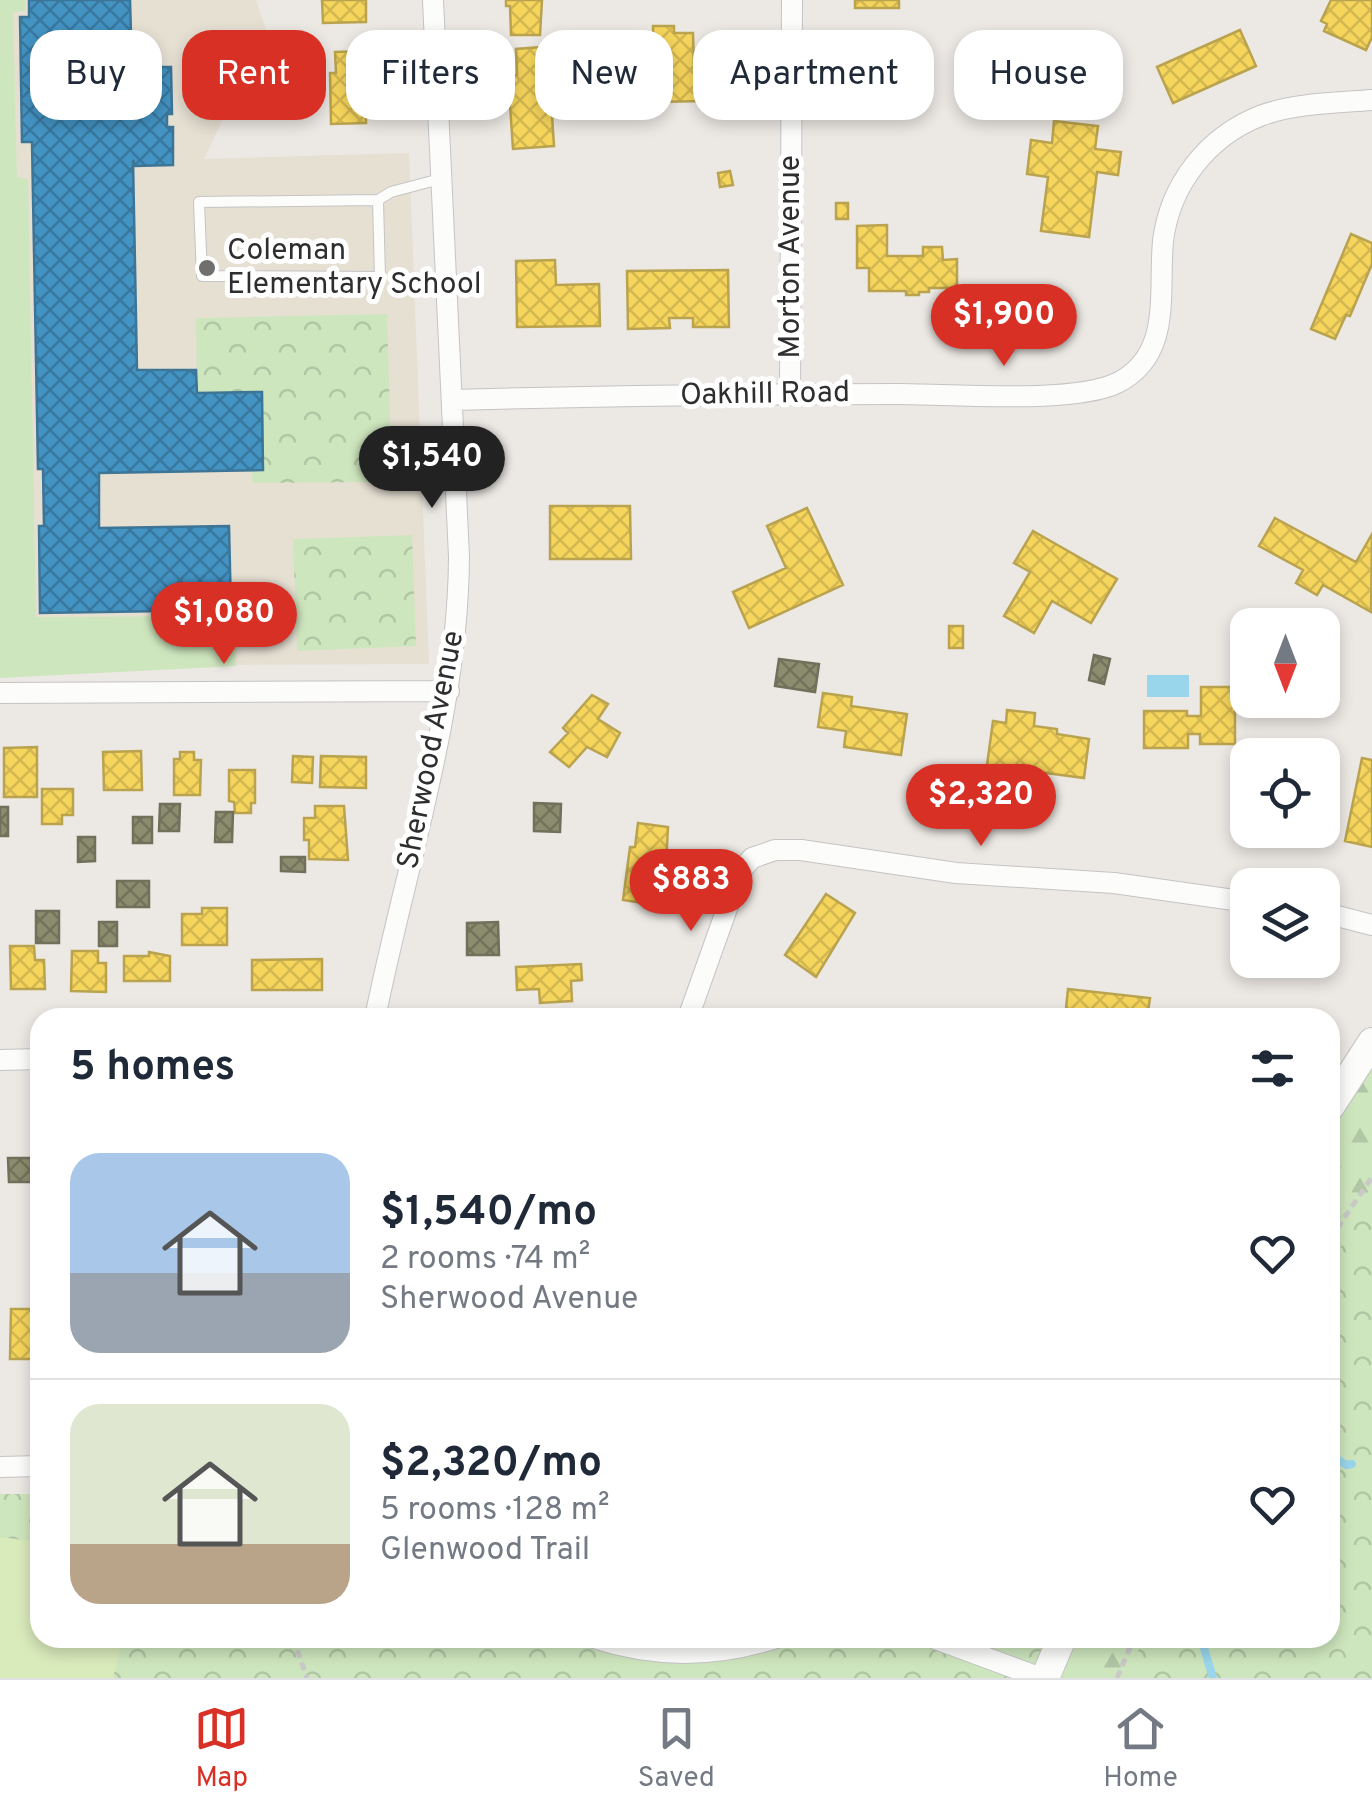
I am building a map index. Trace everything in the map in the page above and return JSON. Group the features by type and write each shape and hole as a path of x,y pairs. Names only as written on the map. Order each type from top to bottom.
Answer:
{"street":[{"name":"Sherwood Avenue","path":"377,1008 449,691 459,588 434,0"},
{"name":"Morton Avenue","path":"790,394 792,0"},
{"name":"Oakhill Road","path":"453,400 1074,394 1120,382 1144,362 1157,336 1168,219 1175,196 1197,161 1234,129 1262,115 1372,100"},
{"path":"0,693 449,691"},
{"path":"692,1008 740,872 752,858 775,850 802,850 956,873 1114,883 1230,899"},
{"path":"1340,917 1372,925"},
{"path":"1340,1092 1372,1042"},
{"path":"0,1060 30,1059"},
{"path":"0,1466 30,1466"},
{"path":"628,1648 659,1654 726,1648"},
{"path":"960,1648 1042,1678 1057,1648"}],"lane":[{"path":"378,200 380,276 202,276 200,202 378,200 391,192 442,179"}],"path":[{"path":"1340,1224 1372,1177"},
{"path":"296,1648 306,1678"},
{"path":"1116,1678 1130,1648"}],"shaded area":[{"name":"Coleman Elementary School","path":"0,0 256,0 266,30 182,30 182,120 223,120 204,159 409,153 429,664 0,666"}],"green space":[{"path":"0,0 25,0 25,11 13,12 17,177 28,179 36,617 236,616 236,666 0,678"},
{"path":"387,314 392,482 253,483 251,470 263,470 262,392 197,393 196,318"},
{"path":"412,535 416,646 297,651 293,539"},
{"path":"1372,1065 1372,1678 1061,1678 1073,1648 1340,1648 1340,1115"},
{"path":"1372,1196 1372,1678 1128,1678 1139,1648 1340,1648 1340,1248"},
{"path":"0,1494 30,1494 30,1648 1044,1648 1031,1678 0,1678"},
{"path":"0,1537 30,1541 30,1648 120,1648 113,1678 0,1678"}],"water":[{"path":"1147,675 1189,675 1189,697 1147,697"}],"building: Homes":[{"path":"322,0 366,0 366,22 323,23"},
{"path":"506,0 542,0 540,30 535,30 535,35 515,35 515,30 511,30 510,6 506,6"},
{"path":"855,0 899,0 899,8 855,8"},
{"path":"1331,0 1372,0 1372,37 1366,50 1324,31 1327,24 1321,21"},
{"path":"653,26 674,26 674,33 693,33 693,101 673,102 673,30 653,30"},
{"path":"1240,30 1256,66 1173,103 1157,67"},
{"path":"535,48 535,120 552,120 554,146 513,149 516,49"},
{"path":"335,52 346,52 346,120 366,123 331,124 330,73 336,73"},
{"path":"1054,121 1098,126 1095,149 1121,152 1118,175 1097,172 1089,237 1041,231 1048,177 1027,174 1031,140 1052,143"},
{"path":"730,171 733,185 720,187 718,173"},
{"path":"836,203 848,203 848,219 836,219"},
{"path":"887,225 887,256 923,256 923,247 942,247 943,260 957,259 957,288 929,288 929,292 919,295 869,291 869,268 857,268 857,226"},
{"path":"1351,234 1372,243 1372,264 1350,316 1346,315 1335,339 1311,329"},
{"path":"555,260 556,285 599,284 600,326 517,327 516,261"},
{"path":"728,270 729,327 693,327 693,318 669,318 670,328 628,329 627,271"},
{"path":"550,506 630,506 631,559 550,559"},
{"path":"807,508 843,585 749,628 733,592 786,568 767,526"},
{"path":"1275,518 1356,562 1372,534 1371,612 1323,585 1317,595 1296,583 1303,570 1259,546"},
{"path":"1033,531 1117,579 1091,623 1052,601 1034,633 1004,616 1030,572 1014,563"},
{"path":"949,626 963,626 963,648 949,648"},
{"path":"1201,687 1230,687 1230,718 1235,718 1235,738 1230,738 1230,744 1200,744 1200,734 1188,734 1188,748 1144,748 1144,711 1187,711 1187,716 1201,716"},
{"path":"823,693 852,697 851,706 907,714 901,755 844,747 846,731 818,727"},
{"path":"592,695 608,704 598,719 620,733 607,757 587,747 569,767 550,752 568,733 563,728"},
{"path":"1007,710 1035,713 1034,726 1089,739 1084,778 987,765 993,721 1006,723"},
{"path":"37,747 37,797 4,797 4,748"},
{"path":"141,751 142,790 104,790 103,752"},
{"path":"180,752 194,752 194,760 201,760 200,795 174,795 174,759 180,759"},
{"path":"293,756 313,757 312,783 292,782"},
{"path":"321,756 366,757 366,788 320,787"},
{"path":"1362,758 1372,760 1372,847 1345,841"},
{"path":"229,770 255,770 255,803 251,803 251,813 235,813 234,802 229,801"},
{"path":"42,789 73,789 73,815 62,815 62,824 42,824"},
{"path":"315,806 344,806 348,860 309,859 304,818 315,818"},
{"path":"638,823 668,827 665,883 659,882 656,905 623,900 630,847 635,847"},
{"path":"826,894 855,913 816,977 785,955"},
{"path":"202,908 227,908 227,945 182,945 182,914 202,914"},
{"path":"10,946 34,946 35,960 44,960 45,989 11,989"},
{"path":"72,951 98,951 98,963 106,963 106,992 71,991"},
{"path":"149,952 170,956 170,981 124,981 124,956 149,956"},
{"path":"322,959 322,990 252,990 252,960"},
{"path":"581,964 582,980 571,981 572,1001 540,1003 539,989 517,990 516,967"},
{"path":"1068,989 1150,998 1148,1008 1066,1008"},
{"path":"11,1309 30,1309 30,1359 10,1359"}],"building: Schools":[{"path":"29,0 130,0 131,30 30,30 30,120 162,120 162,67 171,67 172,114 167,114 167,127 173,127 173,165 135,166 133,160 137,370 196,370 197,393 262,392 263,470 99,473 99,528 229,526 231,610 40,613 39,526 44,526 43,469 38,469 32,142 22,142 20,17 29,17"}],"building: Industry":[{"path":"1094,655 1110,659 1104,684 1089,680"},
{"path":"779,659 819,664 815,692 775,686"},
{"path":"534,803 561,804 560,832 534,831"},
{"path":"160,804 180,804 179,831 159,831"},
{"path":"0,807 8,807 8,836 0,836"},
{"path":"216,812 233,812 232,842 215,842"},
{"path":"133,817 152,817 152,843 133,843"},
{"path":"78,837 95,837 95,861 78,862"},
{"path":"281,857 305,857 305,872 281,871"},
{"path":"117,881 149,881 149,907 117,907"},
{"path":"36,911 59,911 59,943 36,943"},
{"path":"99,922 117,922 117,946 99,946"},
{"path":"498,922 499,955 467,955 467,923"},
{"path":"8,1158 30,1158 30,1182 9,1182"}],"waterway":[{"path":"1340,1461 1352,1464"},
{"path":"1204,1648 1213,1678"}],"place":[{"name":"Coleman Elementary School","path":"207,268"}]}
